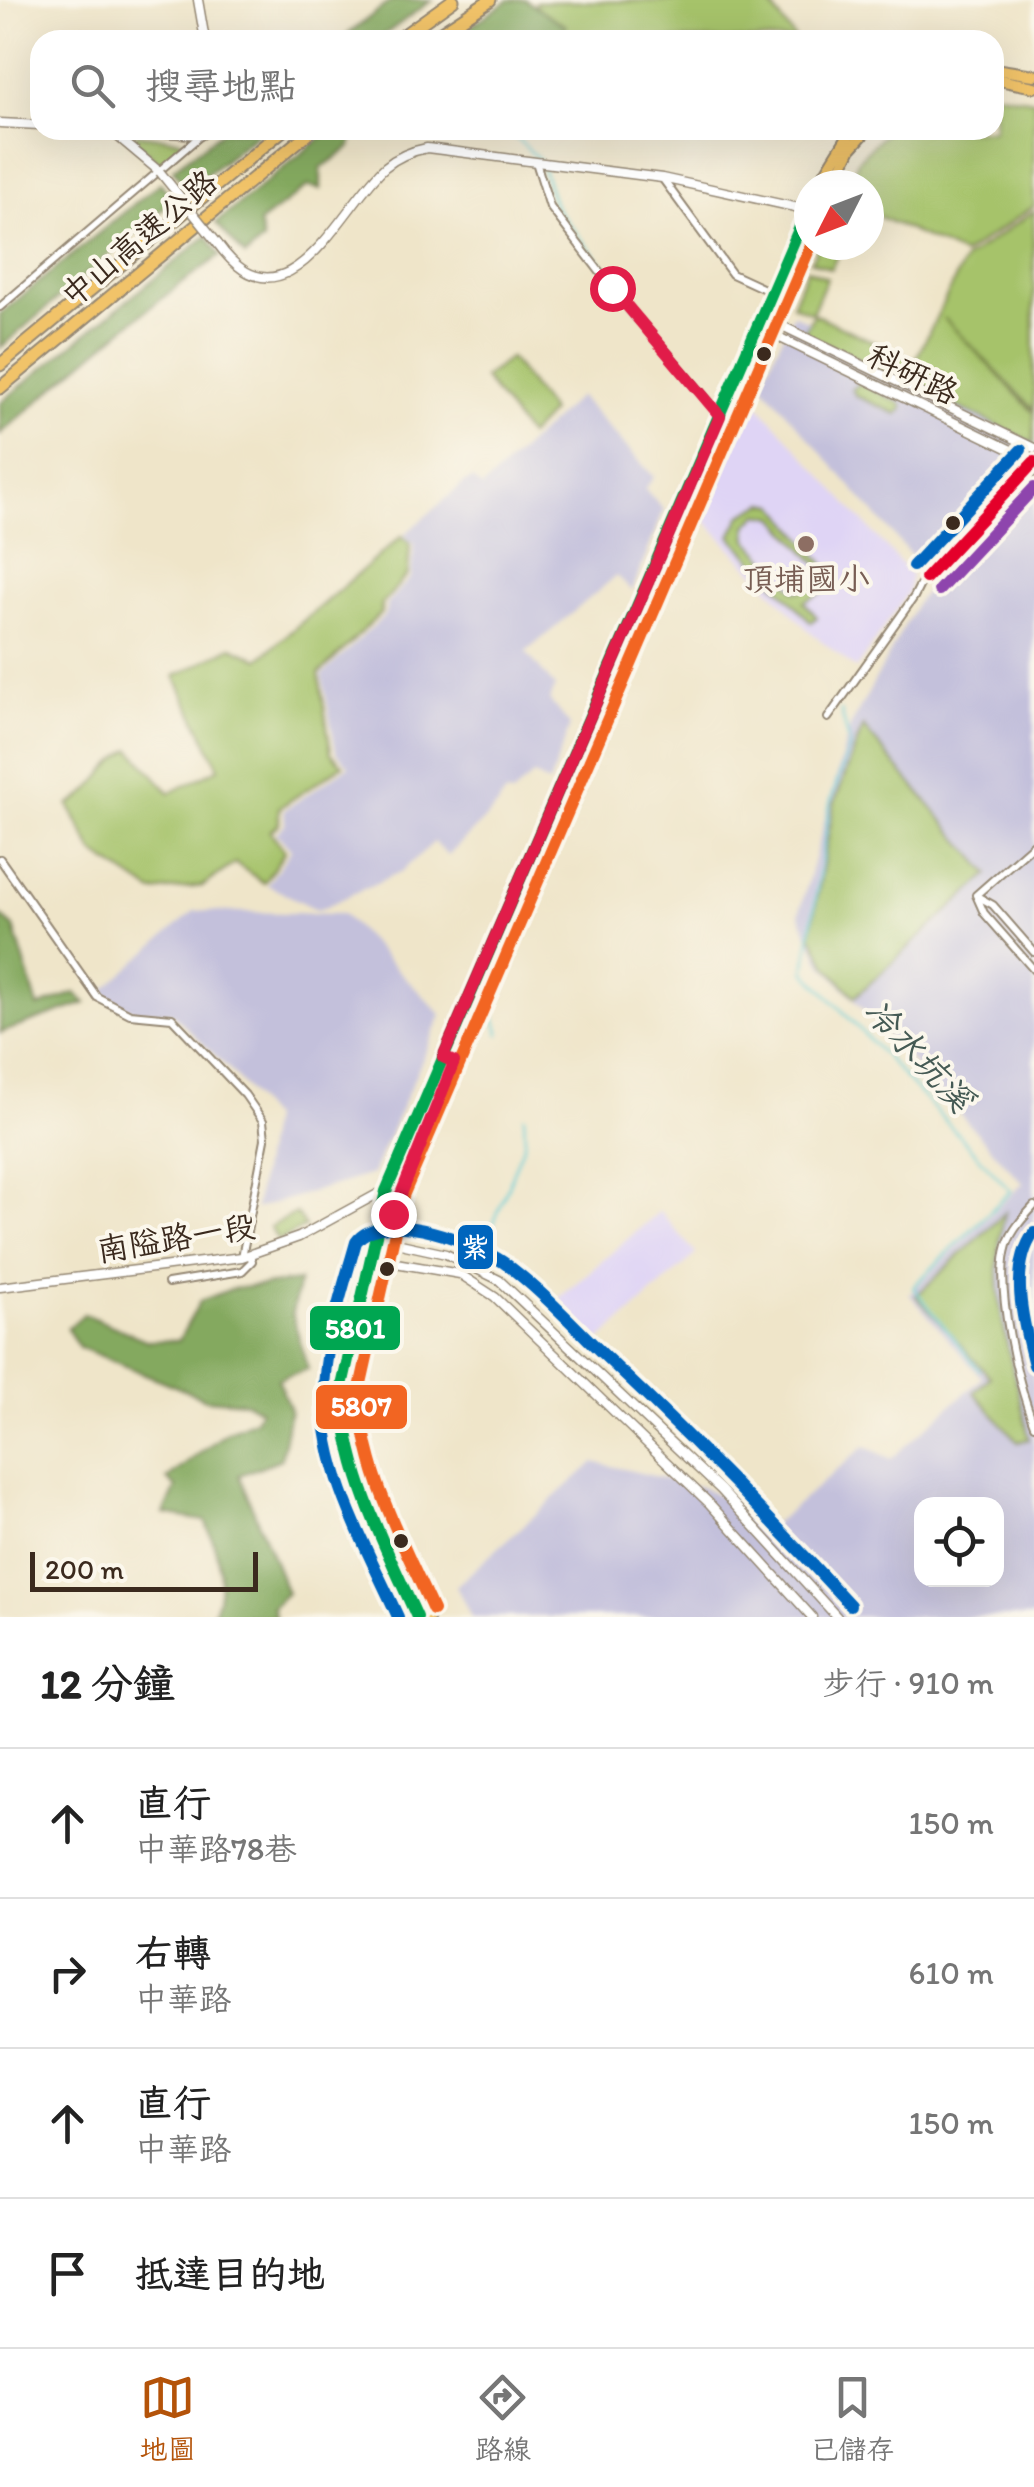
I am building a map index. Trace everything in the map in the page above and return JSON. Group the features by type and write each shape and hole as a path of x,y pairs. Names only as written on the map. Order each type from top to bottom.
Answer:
{"highway":[{"path":"411,30 453,0"},
{"path":"444,30 490,0"},
{"name":"中山高速公路","path":"0,365 271,140"},
{"name":"中山高速公路","path":"0,388 300,140"}],"main road":[{"path":"1004,70 1034,75"},
{"path":"1004,82 1034,87"},
{"path":"827,170 846,140"},
{"path":"840,170 859,140"},
{"path":"417,1617 353,1463 342,1416 342,1386 386,1190 449,1059 725,418 794,242"},
{"path":"725,418 772,328 800,260"},
{"path":"429,1617 356,1433 357,1366 403,1180 449,1059"}],"street":[{"path":"198,0 203,30"},
{"path":"0,123 30,124"},
{"path":"125,140 160,172 244,270 265,276 286,274 307,262 372,180 407,152 446,149 662,178 794,205"},
{"path":"0,308 196,140"},
{"path":"541,163 550,207 725,418"},
{"path":"662,178 732,274 772,292"},
{"name":"科研路","path":"772,328 1034,448"},
{"name":"科研路","path":"772,328 1034,461"},
{"path":"828,718 926,578 1034,461"},
{"path":"926,578 934,576 972,539 1034,471"},
{"path":"976,895 1034,844"},
{"path":"0,860 97,997 130,1014 172,1018 223,1068 263,1121 264,1139 246,1256 252,1262 242,1271 168,1283"},
{"path":"976,895 992,905 1034,952"},
{"path":"976,895 982,912 1034,970"},
{"name":"南隘路一段","path":"0,1287 246,1256 299,1237 403,1180"},
{"path":"1034,1206 1008,1244 1004,1280 1021,1382 1034,1425"},
{"path":"812,1617 695,1490 494,1297 444,1269 384,1261 372,1248 387,1241 464,1259 498,1280 722,1490 837,1617"}],"shaded area":[{"path":"793,314 1034,432 1034,1617 471,1617 456,1586 594,1462 704,1488 774,1524 865,1446 891,1459 982,1378 909,1294 1023,1183 821,963 799,914 850,727 917,602 934,582 761,383"},
{"path":"579,396 654,477 645,489 664,510 632,591 616,576 526,652 555,687 550,701 570,726 549,784 533,775 512,795 504,794 498,806 448,856 434,842 402,871 318,910 267,885 291,850 276,833 285,824 284,810 349,766 336,752 322,675 385,615 387,604 411,577 414,544 404,535 464,483 473,479 482,488"},
{"name":"頂埔國小","path":"756,402 911,575 908,592 856,669 809,631 699,514 748,403"},
{"path":"194,911 343,914 442,1015 372,1174 255,1209 270,1118 231,1071 172,1013 133,1011 99,994"},
{"path":"660,1211 696,1254 593,1347 550,1306"}],"green space":[{"path":"392,0 432,0 391,30 353,30"},
{"path":"509,0 525,0 566,26 563,30 465,30"},
{"path":"767,0 789,30 536,30 536,2"},
{"path":"1004,95 1034,100 1034,206 963,255 884,219 884,170 854,170 878,140 1004,140"},
{"path":"180,140 184,144 162,165 134,141"},
{"path":"211,140 250,140 187,190 173,169"},
{"path":"318,140 352,140 351,147 321,168 321,189 308,186 259,223 263,241 245,256 216,223"},
{"path":"160,183 174,199 0,348 0,314"},
{"path":"1034,211 1034,410 944,318 1034,413 1034,443 803,333 814,314 915,361 965,259"},
{"path":"207,236 220,256 136,319 0,434 0,403"},
{"path":"811,260 835,260 831,269"},
{"path":"807,269 827,278 812,313 792,305"},
{"path":"510,358 551,412 528,436 484,378"},
{"path":"859,383 902,404 903,409 897,414 856,396 852,389"},
{"path":"765,503 776,505 829,570 825,591 804,602 817,617 811,622 731,536 742,515","holes":["759,514 775,517 821,569 814,589 795,591 748,539 747,526"]},
{"path":"402,536 410,543 408,574 382,604 381,613 319,674 331,753 343,765 279,808 279,824 270,831 285,851 264,883 235,863 203,886 153,892 94,853 69,805 131,749 170,793 219,768 175,676 232,647 259,659"},
{"path":"863,727 989,874 855,997 827,966 811,934 834,804"},
{"path":"0,915 14,927 38,1007 75,993 86,1003 0,1033"},
{"path":"296,1213 305,1227 278,1241 270,1227"},
{"path":"1005,1213 999,1242 999,1299 1029,1439 1018,1442 974,1392 990,1377 916,1296"},
{"path":"299,1281 292,1313 308,1369 278,1379 290,1410 281,1459 239,1475 287,1593 272,1607 275,1617 211,1617 220,1582 214,1545 205,1521 164,1514 176,1487 167,1479 228,1431 255,1420 260,1410 245,1402 206,1399 79,1347 67,1329 84,1314 148,1341 179,1340 200,1301 231,1289"}],"waterway":[{"path":"518,140 539,159"},
{"path":"542,167 555,207 642,313"},
{"name":"冷水坑溪","path":"841,711 850,745 830,803 805,971 1011,1191 913,1287 979,1370"},
{"path":"491,1007 500,1034"},
{"path":"487,1241 525,1141 524,1116"}],"transit line":[{"name":"5801","path":"417,1617 367,1504 344,1417 342,1386 386,1191 794,241"},
{"name":"5807","path":"433,1610 375,1475 362,1418 360,1388 403,1196 805,260"},
{"name":"紫","path":"913,566 1021,450"},
{"path":"926,578 1034,462"},
{"path":"939,590 1034,488"},
{"name":"紫","path":"398,1617 340,1484 331,1457 324,1400 330,1340 356,1242 369,1232 388,1227 456,1239 496,1258 523,1277 699,1447 850,1605"},
{"name":"紫","path":"1034,1233 1026,1247 1020,1280 1034,1365"}],"place":[{"name":"頂埔國小","path":"806,544"}],"route":[{"path":"393,1214 403,1180 454,1062 443,1057 720,416 612,288"}]}
